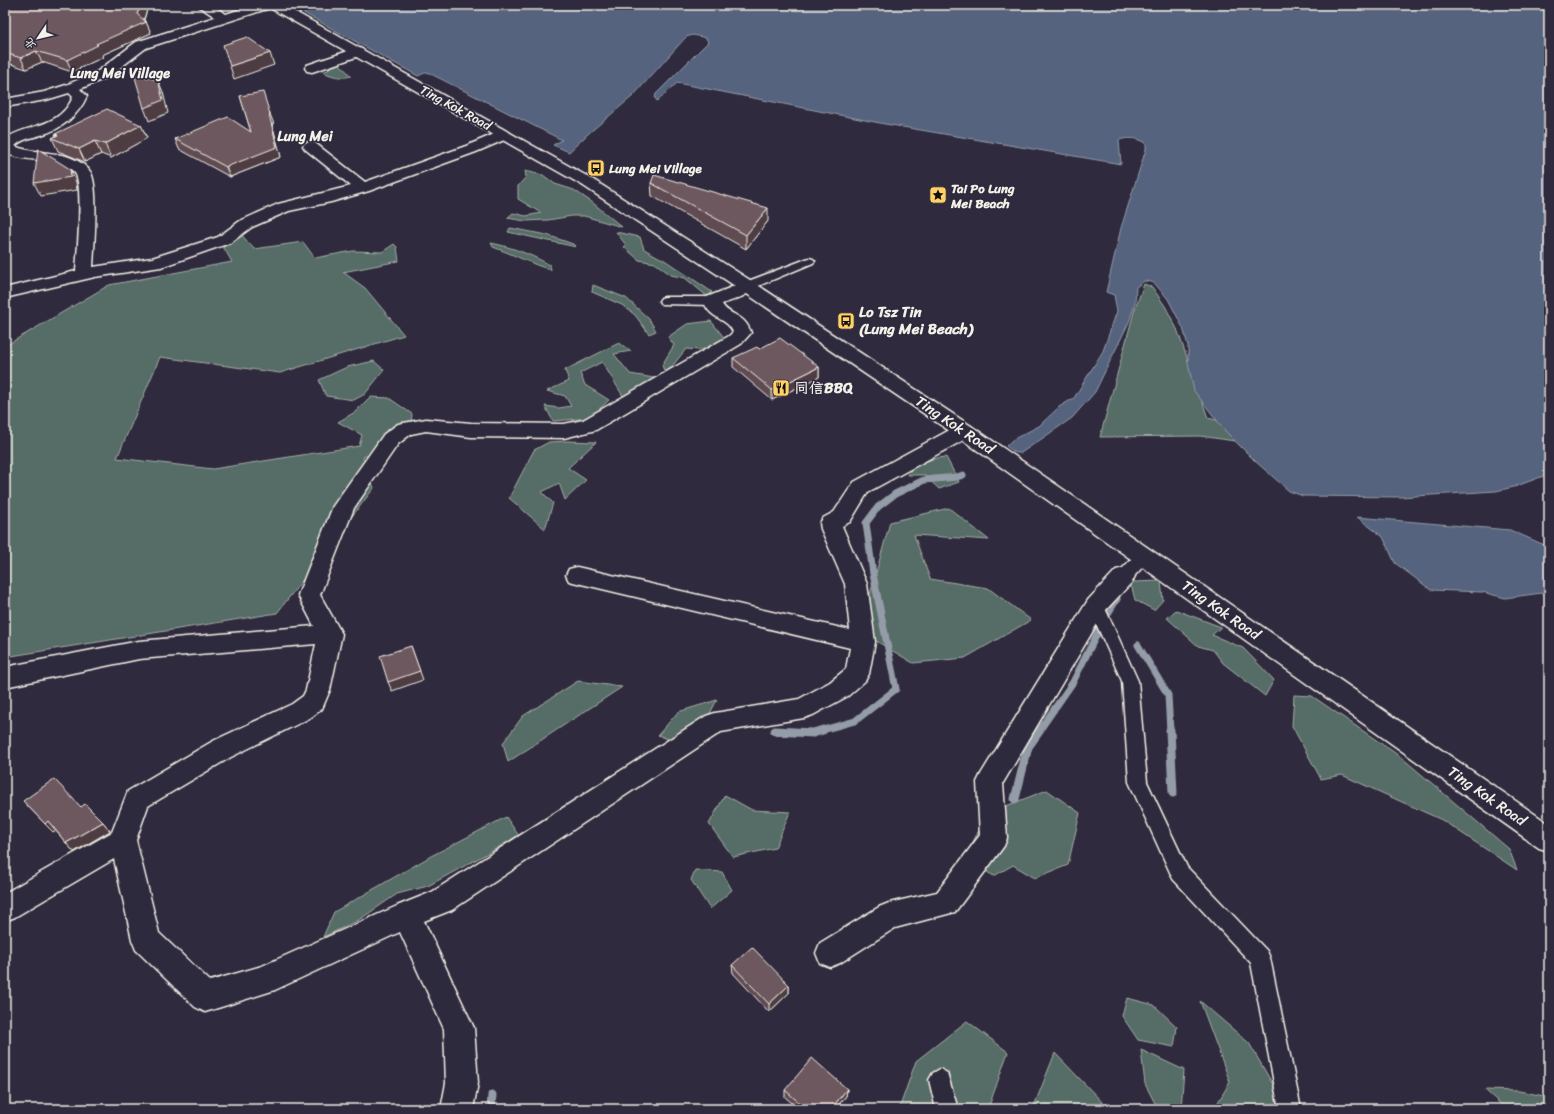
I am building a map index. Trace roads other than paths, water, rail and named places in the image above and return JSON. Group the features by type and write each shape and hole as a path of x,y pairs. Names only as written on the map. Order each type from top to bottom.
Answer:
{"street":[{"path":"203,5 225,18"},
{"path":"5,103 46,96 70,88 103,74 141,45 266,5"},
{"name":"Ting Kok Road","path":"274,5 504,134 587,182 635,214 755,283 891,383 964,431 1144,556 1549,840"},
{"path":"312,68 357,52"},
{"path":"70,88 80,96 77,105 68,114 57,123 47,128 13,139 7,147 15,152 50,157 75,165 82,173 86,181 84,274"},
{"path":"5,293 84,274 155,263 224,240 246,224 264,214 284,207 331,197 363,188 471,149 504,134"},
{"path":"310,146 363,188"},
{"path":"755,283 730,296 713,301 713,306 718,311 739,325 742,333 736,340 589,424 564,431 471,430 426,425 405,429 391,439 344,506 309,595 330,634 318,690 313,702 301,711 222,749 137,799 123,840 146,940 205,997 265,980 407,915 442,901 715,723 804,708 839,689 857,674 863,642 856,584 831,523 842,517 861,487 964,431"},
{"path":"577,575 863,642"},
{"path":"830,953 889,916 945,903 994,838 990,782 1096,606 1124,576"},
{"path":"5,677 139,650 330,634"},
{"path":"5,908 123,840"},
{"path":"407,915 460,1028 462,1083 457,1109"}],"lane":[{"path":"755,283 809,261"},
{"path":"665,301 713,301"},
{"path":"1124,576 1144,556"},
{"path":"1096,606 1130,681 1138,782 1180,873 1260,958 1290,1109"},
{"path":"940,1080 947,1109"}],"water":[{"path":"306,5 1549,5 1549,474 1514,487 1496,491 1400,497 1303,496 1289,491 1256,462 1226,432 1194,391 1188,363 1188,346 1183,328 1168,299 1152,282 1144,281 1136,287 1135,304 1129,322 1095,392 1072,418 1021,453 1016,453 1006,446 1012,440 1039,426 1059,407 1074,398 1103,351 1117,311 1114,295 1106,292 1121,228 1146,149 1146,143 1133,138 1119,140 1121,164 885,124 677,83 657,101 655,98 656,94 708,42 706,38 693,35 686,37 633,96 569,152 553,145 562,140 427,72 418,76 302,12 306,9"},
{"path":"1357,517 1510,530 1549,547 1549,592 1505,598 1482,592 1431,590 1395,563 1383,537"}],"waterway":[{"path":"819,731 855,721 896,689 873,574 866,523 878,507 895,494 924,480 957,477 963,475"},
{"path":"1039,731 1073,682 1104,620 1117,599"},
{"path":"1138,645 1168,695 1170,731"},
{"path":"779,731 775,731 813,733 823,730"},
{"path":"1015,799 1028,747 1040,730"},
{"path":"1170,730 1173,793"},
{"path":"491,1109 492,1095"}],"place":[{"name":"Lung Mei Village","path":"596,168"},
{"name":"Tai Po Lung Mei Beach","path":"938,195"},
{"name":"Lo Tsz Tin (Lung Mei Beach)","path":"846,321"},
{"name":"同信BBQ","path":"781,388"}],"district":[{"name":"Lung Mei Village","path":"120,73"},
{"name":"Lung Mei","path":"305,136"}]}
